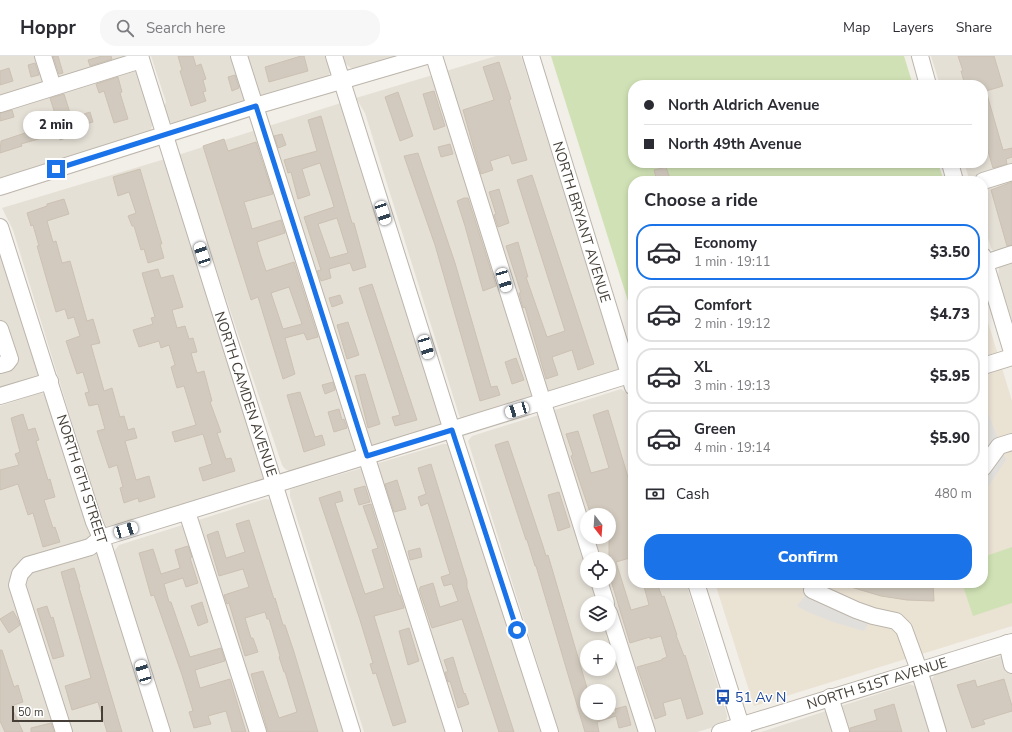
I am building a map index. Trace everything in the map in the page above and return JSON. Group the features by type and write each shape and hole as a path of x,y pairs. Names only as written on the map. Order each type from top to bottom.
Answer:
{"street":[{"path":"43,56 53,87"},
{"path":"240,56 454,732"},
{"path":"334,56 452,430 550,732"},
{"path":"0,187 256,106 426,56"},
{"path":"434,56 590,552"},
{"name":"NORTH BRYANT AVENUE","path":"531,56 628,371"},
{"path":"920,56 927,80"},
{"path":"0,104 141,58"},
{"name":"NORTH CAMDEN AVENUE","path":"141,58 352,732"},
{"path":"988,179 1012,172"},
{"name":"NORTH 6TH STREET","path":"0,227 162,732"},
{"path":"988,259 1012,254"},
{"path":"988,273 1012,352 988,364"},
{"path":"0,329 10,359 7,363 0,365"},
{"path":"0,396 50,381"},
{"path":"64,732 17,585 20,574 28,565 90,547 101,538 542,402 628,382"},
{"path":"988,463 1005,444"},
{"path":"187,512 258,732"},
{"path":"698,588 742,729"},
{"path":"812,590 856,610 873,616 896,621 904,629 919,670 938,732"},
{"path":"615,632 647,732"},
{"path":"1009,643 1012,665"},
{"name":"NORTH 51ST AVENUE","path":"720,732 742,729 830,697 1009,643"},
{"path":"830,697 841,732"}],"shaded area":[{"path":"0,56 132,56 153,122 149,133 0,181"},
{"path":"151,56 328,56 331,71 328,76 322,79 179,125 167,120 164,108 166,102"},
{"path":"342,56 399,56 356,69 351,68 346,64"},
{"path":"496,56 521,56 618,369 615,373 461,419 365,113 356,98"},
{"path":"931,56 1012,56 1012,251 994,252 991,248 988,238 988,176 968,176 966,168 988,168 988,80 938,80"},
{"path":"344,102 445,425 291,472 285,469 282,465 178,155"},
{"path":"165,159 265,477 261,481 110,528 104,527 13,230 2,208"},
{"path":"0,244 38,370 38,377 0,389"},
{"path":"1012,258 1012,321 998,277 999,267"},
{"path":"988,322 1012,401 1012,626 754,706 717,588 988,588"},
{"path":"621,389 627,394 628,397 628,588 688,588 727,718 724,724 697,732 559,732 468,441 472,436"},
{"path":"40,393 46,394 48,397 154,732 0,732 0,406"},
{"path":"988,413 1006,460 988,487"},
{"path":"443,444 449,444 452,447 541,732 364,732 290,496 290,490"},
{"path":"265,499 273,500 346,732 170,732 114,555 115,550 119,545"},
{"path":"805,596 842,611 870,620 864,631 833,622 797,606"},
{"path":"1012,653 1012,732 946,732 931,684 935,675"},
{"path":"909,684 915,686 918,690 931,732 761,732"}],"green space":[{"path":"551,56 904,56 911,80 628,80 628,168 940,168 942,176 628,176 628,301"},
{"path":"1012,547 1012,603 973,616 964,588 988,588 988,555"}],"building":[{"path":"53,56 58,56 63,73 59,74"},
{"path":"102,56 111,56 112,59 90,66 88,60"},
{"path":"178,56 193,56 196,66 201,64 206,79 203,80 206,91 203,92 206,101 191,106 180,71 182,70"},
{"path":"304,56 308,71 269,82 265,67"},
{"path":"958,56 994,56 1003,86 988,90 988,80 964,80 961,71 963,71"},
{"path":"499,62 511,99 509,100 527,160 512,164 509,155 490,161 493,170 481,174 463,110 494,100 483,67"},
{"path":"35,63 39,75 31,77 28,65"},
{"path":"9,68 13,81 0,85 0,71"},
{"path":"235,75 239,88 232,91 228,77"},
{"path":"118,77 122,92 120,93 128,119 114,123 104,91 99,93 96,84"},
{"path":"434,91 445,126 434,130 423,94"},
{"path":"398,92 413,136 400,141 385,97"},
{"path":"64,94 71,116 90,112 93,122 71,128 72,136 60,140 59,136 57,137 56,134 21,144 22,146 0,153 1,141 31,131 29,125 56,117 50,98"},
{"path":"988,98 1003,150 1012,148 1012,157 1006,159 1007,164 993,168 988,151"},
{"path":"12,110 14,117 0,121 0,113"},
{"path":"321,116 366,267 353,271 350,263 329,269 331,278 321,281 317,271 321,270 304,217 334,207 332,200 320,163 302,169 310,195 298,199 291,172 288,173 284,160 317,151 308,120","holes":["337,218 348,253 330,258 318,224"]},
{"path":"282,134 286,145 278,148 274,136"},
{"path":"224,139 228,151 256,142 273,194 244,202 252,229 281,220 285,233 257,242 260,253 266,271 294,262 318,337 307,340 304,333 285,338 295,374 283,379 258,297 251,300 203,146","holes":["289,287 302,324 283,329 271,293"]},
{"path":"450,144 453,154 441,157 438,147"},
{"path":"418,153 455,263 491,387 497,386 500,395 480,401 435,245 404,156"},
{"path":"666,168 669,176 656,176 654,170"},
{"path":"140,169 162,244 160,244 164,258 148,263 144,249 141,250 134,226 132,226 128,216 136,213 129,192 118,196 113,177"},
{"path":"532,175 594,364 578,370 572,350 552,357 558,375 546,379 525,307 523,308 519,293 521,293 506,246 518,242 528,277 526,277 547,337 565,331 517,180"},
{"path":"1012,182 1012,245 1007,246 991,190"},
{"path":"499,189 509,223 498,227 494,215 496,214 489,192"},
{"path":"468,198 496,286 483,291 457,201"},
{"path":"64,199 69,214 47,221 53,242 56,241 62,263 70,261 87,321 93,319 100,343 91,345 104,391 112,388 120,417 124,416 128,430 134,428 137,438 125,441 136,480 149,476 155,497 139,502 138,498 124,503 120,488 123,487 117,465 109,468 97,431 105,429 98,404 89,406 85,393 89,392 83,372 77,374 66,341 80,336 74,317 68,319 65,309 56,312 37,246 39,246 33,225 31,226 27,213 47,206 47,204"},
{"path":"158,269 161,278 173,275 183,307 172,310 177,328 185,326 189,339 193,338 197,352 191,353 197,373 204,371 212,401 210,402 221,432 217,433 226,459 231,458 235,471 203,481 199,468 212,464 203,434 175,442 172,432 196,425 184,386 177,388 171,367 175,365 169,345 161,348 159,341 139,347 133,330 153,324 151,318 155,317 142,273"},
{"path":"372,284 417,420 395,426 392,417 400,415 359,288"},
{"path":"340,295 343,303 332,307 329,298"},
{"path":"348,322 359,355 347,359 337,325"},
{"path":"516,358 524,380 512,384 505,362"},
{"path":"365,374 380,424 368,428 355,376"},
{"path":"333,382 335,390 325,394 322,385"},
{"path":"300,392 315,437 322,435 325,445 304,452 287,395"},
{"path":"339,409 342,420 344,419 347,428 334,432 328,412"},
{"path":"608,410 628,477 628,558 616,562 616,552 609,552 609,544 616,544 616,508 589,508 571,456 573,455 566,434 578,431 591,473 609,468 593,415"},
{"path":"23,414 28,430 35,428 39,440 36,441 55,497 44,500 53,528 55,527 60,542 43,547 33,513 28,515 18,484 0,490 0,470 19,465 15,454 20,452 11,418"},
{"path":"508,441 546,556 548,555 580,664 580,676 583,676 586,684 580,684 580,715 536,566 495,445"},
{"path":"431,464 467,581 467,587 514,732 499,732 462,619 432,628 419,589 420,587 433,583 440,607 458,601 452,584 444,586 441,577 450,574 428,503 421,506 418,497 426,494 418,468"},
{"path":"397,480 406,509 394,512 385,484"},
{"path":"365,486 370,502 359,505 354,489"},
{"path":"340,491 343,501 335,503 365,594 384,588 372,550 378,548 363,506 371,504 404,608 374,616 406,722 393,726 376,673 373,674 370,664 373,663 360,620 319,498"},
{"path":"559,492 570,527 558,531 548,495"},
{"path":"249,520 274,599 275,598 283,625 285,625 294,652 318,732 268,732 251,674 263,671 279,718 297,712 279,657 280,656 269,619 267,619 265,612 245,618 251,638 253,638 258,652 245,656 229,603 227,604 224,595 249,587 243,569 219,576 207,535 218,531 226,558 245,552 236,524"},
{"path":"188,546 192,557 190,558 198,583 186,587 183,578 164,584 169,602 171,602 190,657 221,648 225,661 195,670 200,688 230,679 246,732 232,732 226,711 208,716 211,724 194,728 189,712 193,711 182,675 154,595 151,596 139,553 153,549 161,574 180,568 175,550"},
{"path":"420,548 422,557 410,560 408,551"},
{"path":"616,562 631,610 649,605 644,588 659,588 662,597 664,596 676,635 684,656 685,655 703,714 687,719 681,698 663,703 666,715 655,719 637,667 662,660 667,657 661,636 650,639 650,637 630,643 613,588 616,588"},
{"path":"74,568 122,732 107,732 98,702 72,710 65,686 91,678 61,572"},
{"path":"854,588 933,588 934,601 907,600 881,596"},
{"path":"202,602 208,622 198,626 191,606"},
{"path":"47,606 51,618 53,617 64,656 53,659 37,609"},
{"path":"13,611 20,625 9,633 0,619"},
{"path":"409,628 419,661 408,665 399,631"},
{"path":"0,650 2,650 14,687 18,685 23,702 11,706 23,732 5,732 0,721"},
{"path":"453,657 464,694 465,693 469,704 458,708 450,681 448,682 445,672 448,672 444,660"},
{"path":"1004,679 1012,706 1012,711 983,720 985,724 972,728 957,685 975,680 977,687"},
{"path":"894,704 902,732 850,732 850,728 877,720 874,710"},
{"path":"626,706 631,725 619,728 616,709"},
{"path":"581,720 603,720 597,722 599,732 585,732"},
{"path":"51,723 54,732 31,732 31,728"}],"place":[{"name":"51 Av N","path":"723,697"}],"route":[{"path":"56,169 256,106 367,456 452,430 517,630"}]}
